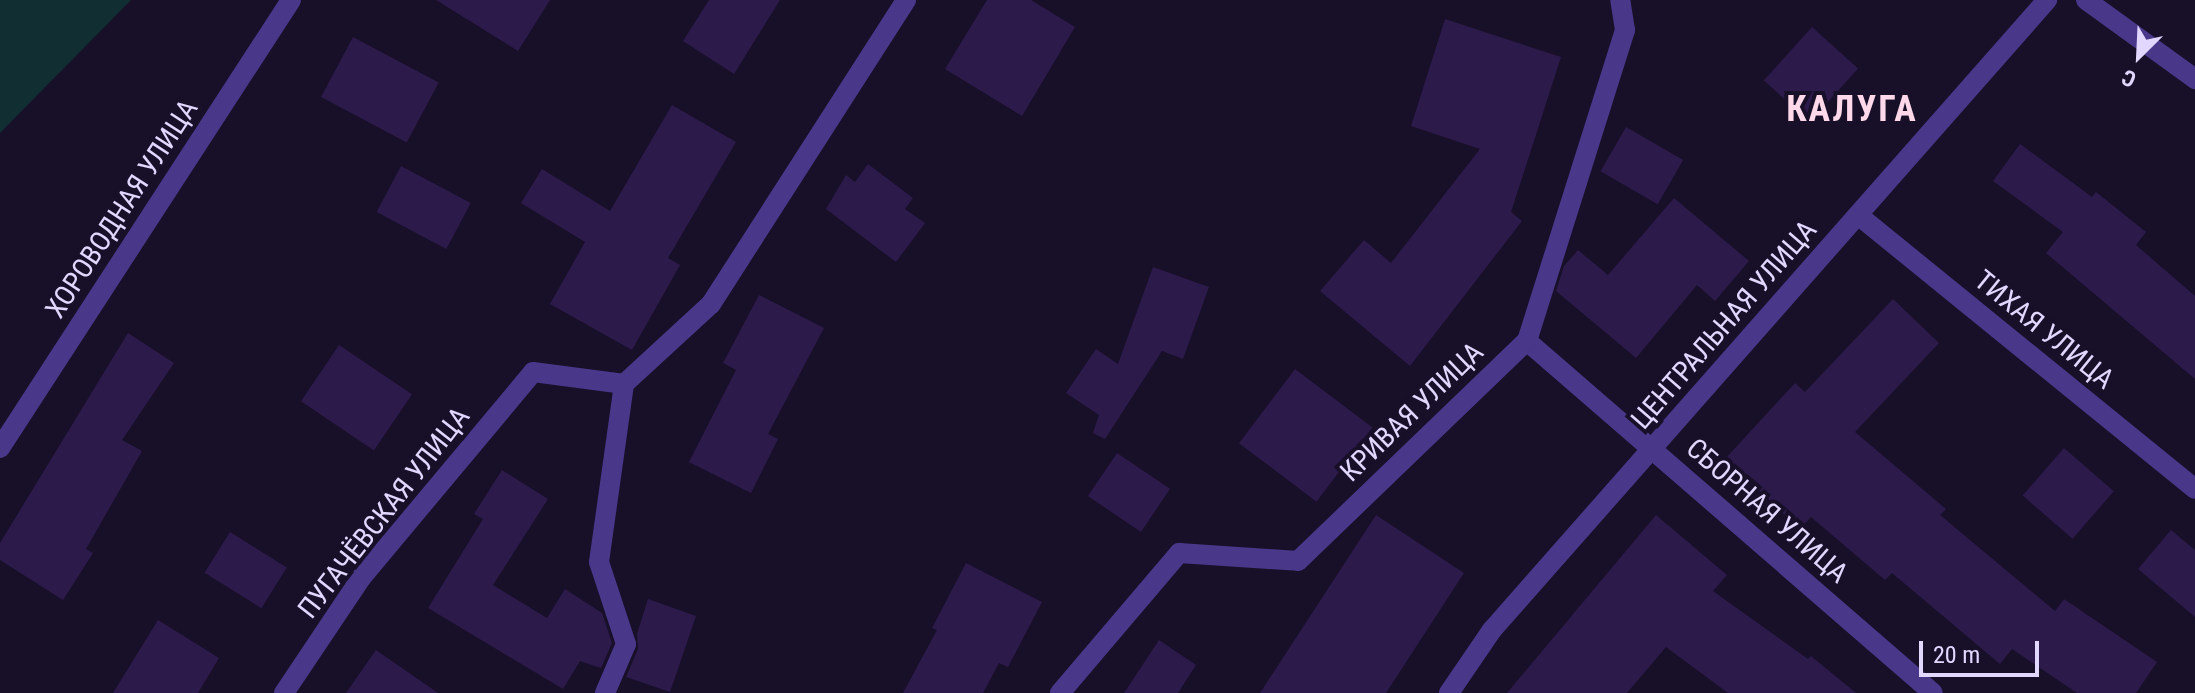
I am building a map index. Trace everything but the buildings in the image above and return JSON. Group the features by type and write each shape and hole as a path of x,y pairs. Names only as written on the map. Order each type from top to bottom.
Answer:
{"street":[{"name":"ХОРОВОДНАЯ УЛИЦА","path":"0,448 291,0"},
{"path":"605,693 626,644 599,562 624,384 711,304 906,0"},
{"name":"КРИВАЯ УЛИЦА","path":"1060,693 1179,553 1298,561 1527,341 1625,30 1620,0"},
{"name":"ЦЕНТРАЛЬНАЯ УЛИЦА","path":"1449,693 1492,630 2047,0"},
{"path":"2086,0 2195,79"},
{"name":"ТИХАЯ УЛИЦА","path":"1858,215 2195,489"},
{"name":"СБОРНАЯ УЛИЦА","path":"1527,341 1933,693"},
{"name":"ПУГАЧЁВСКАЯ УЛИЦА","path":"284,693 361,578 533,372 624,384"}],"green space":[{"path":"0,0 131,0 0,133"}],"district":[{"name":"КАЛУГА","path":"1852,110"}]}
